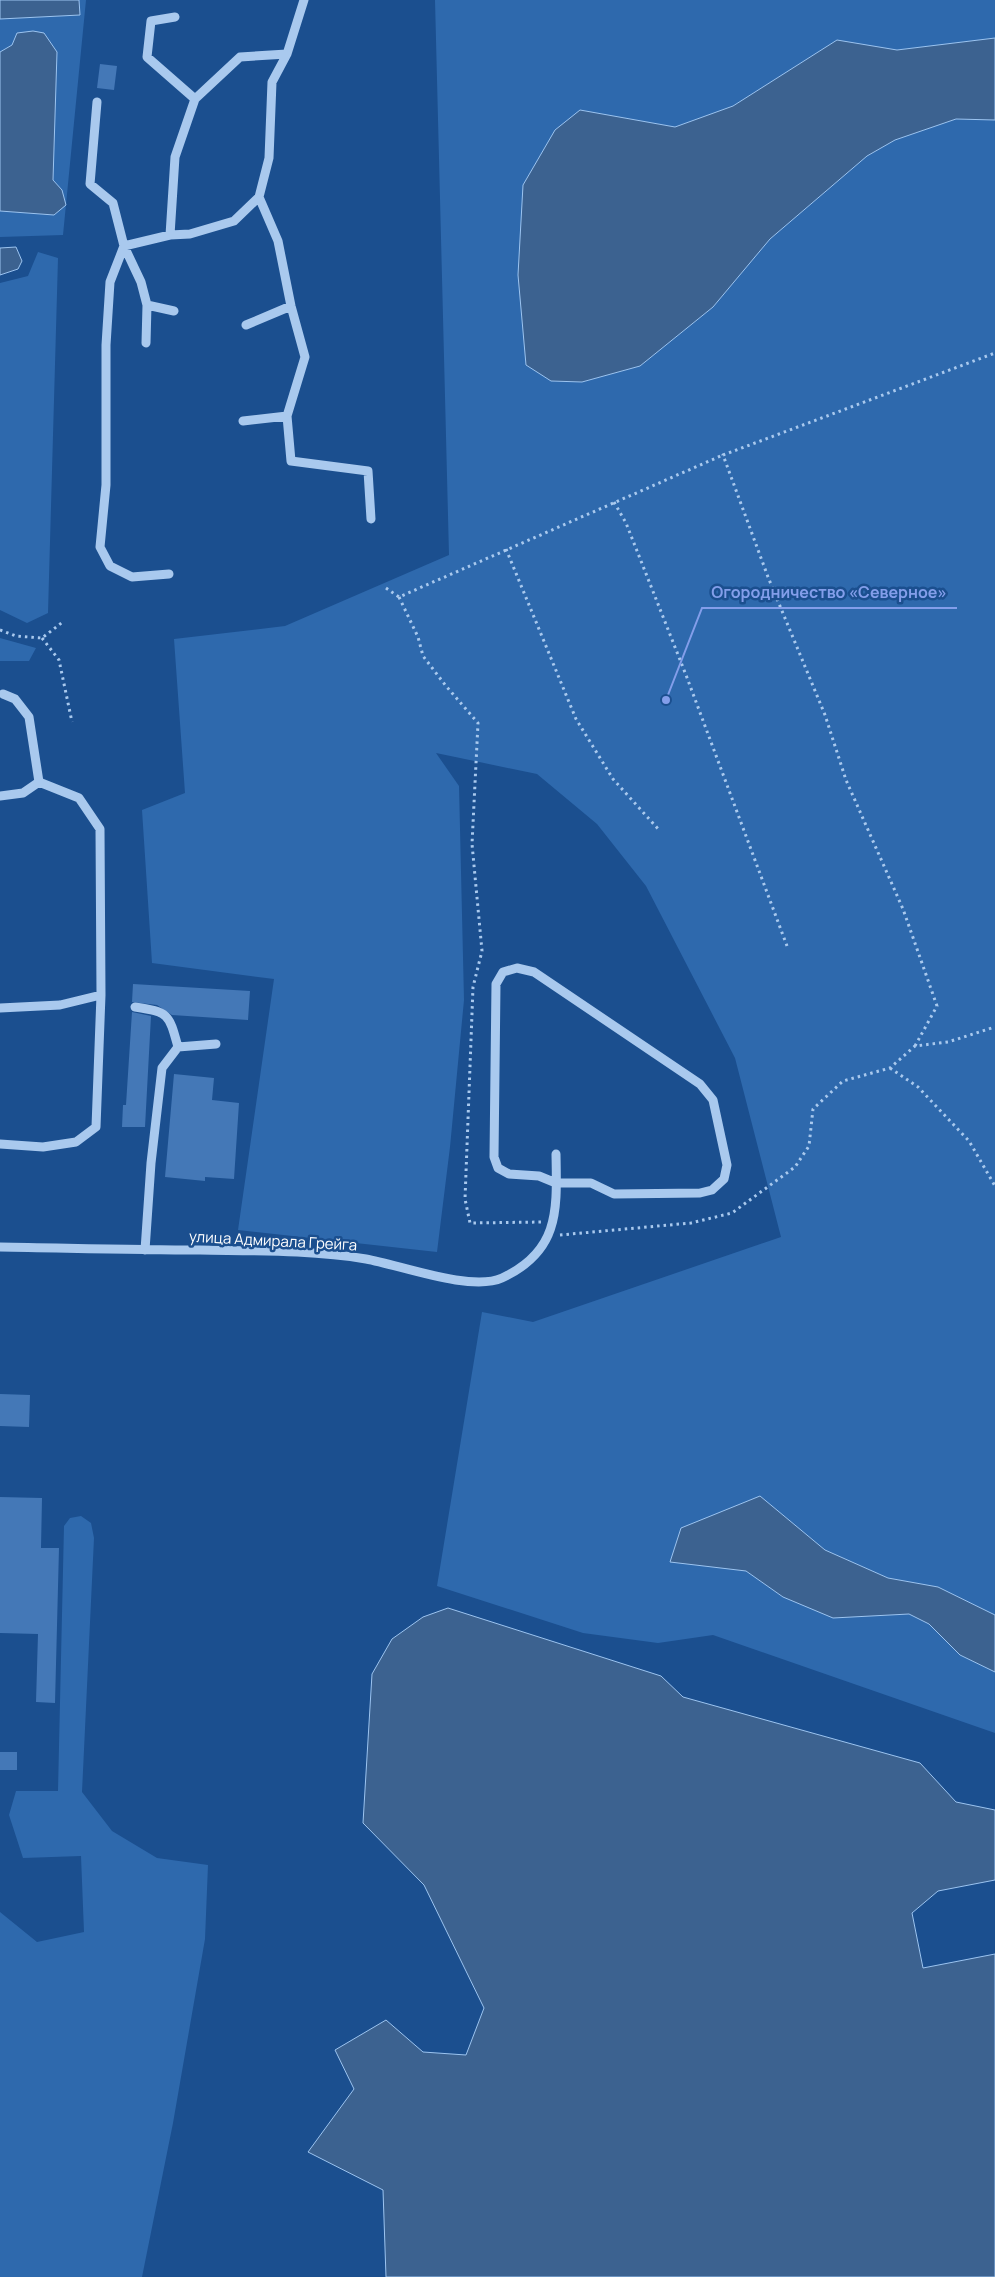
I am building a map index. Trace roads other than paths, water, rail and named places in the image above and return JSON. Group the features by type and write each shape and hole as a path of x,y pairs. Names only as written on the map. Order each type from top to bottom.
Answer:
{"street":[{"path":"124,246 170,235 190,234 234,221 260,197 269,158 272,82 287,54 304,0"},
{"path":"175,17 151,21 147,57 195,99"},
{"path":"170,235 175,157 195,99 240,58 287,54"},
{"path":"97,102 90,184 113,203 124,246 141,282 148,305 146,344"},
{"path":"260,197 278,241 291,306 304,357 287,416 291,461 368,471 371,520"},
{"path":"124,246 110,282 106,345 106,485 100,547 110,566 132,577 169,574"},
{"path":"148,305 174,311"},
{"path":"246,325 291,306"},
{"path":"243,421 287,416"},
{"path":"3,694 15,698 29,717 39,782"},
{"path":"0,796 23,794 39,782"},
{"path":"0,1144 43,1147 76,1142 96,1127 101,995 100,829 79,798 39,782"},
{"path":"517,968 534,972 700,1084 713,1100 727,1165 724,1179 712,1190 700,1193 614,1194 591,1182 556,1183 539,1176 509,1174 498,1168 494,1157 496,984 503,972 517,968"},
{"path":"0,1008 60,1005 101,995"},
{"path":"135,1008 160,1011 171,1022 178,1047"},
{"path":"145,1250 151,1163 162,1068 178,1047 216,1044"},
{"path":"556,1154 556,1183"},
{"name":"улица Адмирала Грейга","path":"0,1247 312,1254 365,1259 468,1283 500,1279 527,1264 550,1236 557,1201 556,1183"}],"place":[{"name":"Огородничество «Северное»","path":"666,700"}]}
